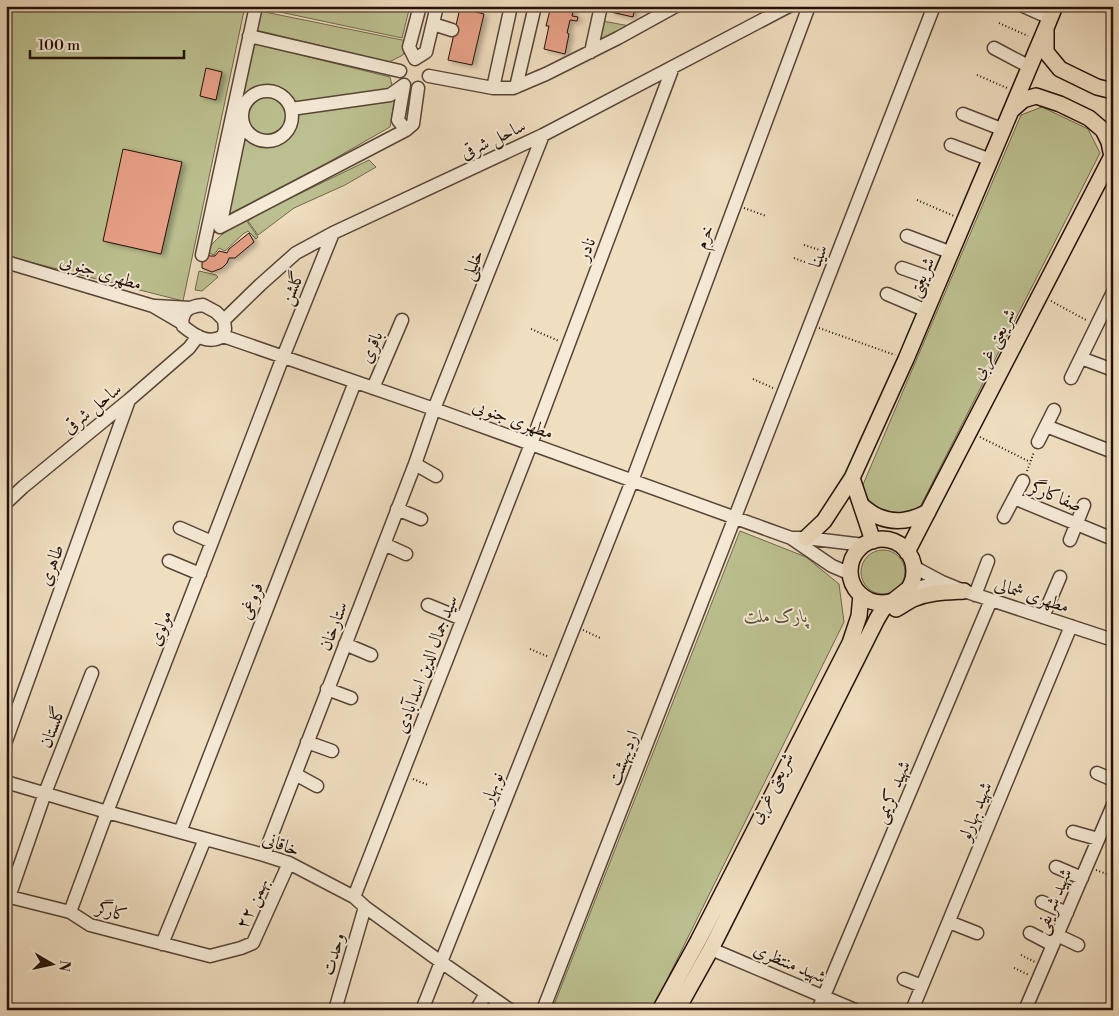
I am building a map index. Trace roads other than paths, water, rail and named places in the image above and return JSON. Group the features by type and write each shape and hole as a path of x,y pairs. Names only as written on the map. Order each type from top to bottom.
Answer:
{"main road":[{"name":"شریعتی","path":"806,538 824,521 852,478 927,311 1048,24"},
{"path":"1048,24 1046,52 1060,69 1097,87 1113,91"},
{"path":"1013,109 1023,100 1036,96 1060,104 1089,118 1103,130 1112,155"},
{"name":"شریعتی غربی","path":"908,552 1112,155"},
{"path":"852,478 861,505 869,543"},
{"path":"861,505 876,516 891,520 904,521 916,519 928,512"},
{"path":"895,600 887,603 878,603 861,595 856,589 850,574 853,559 857,552 869,543 882,539 901,545 908,552 914,567 912,583 907,590"},
{"name":"شریعتی غربی","path":"677,1010 711,948 877,619 884,609 907,590"},
{"path":"877,619 912,600 927,595 941,592 969,593"},
{"name":"شریعتی غربی","path":"660,1010 698,941 850,643 859,616 861,595"}],"street":[{"path":"202,255 256,6"},
{"path":"420,6 409,47 415,59 420,60 427,66 429,76 425,84 413,89 404,85 400,78 400,70 405,62 415,59 426,52 437,6"},
{"path":"493,88 511,6"},
{"path":"516,87 535,6"},
{"path":"591,52 601,6"},
{"path":"652,20 655,6"},
{"path":"429,76 493,88 513,88 591,52 676,6"},
{"name":"ساحل شرقی","path":"224,320 296,253 334,233 542,135 789,6"},
{"name":"خرم","path":"632,481 809,6"},
{"name":"سینا","path":"735,518 934,6"},
{"path":"1024,6 1048,24"},
{"path":"433,24 452,30"},
{"path":"249,36 400,70"},
{"path":"994,48 1030,67"},
{"name":"نادر","path":"531,444 673,66"},
{"path":"291,109 390,95 404,85"},
{"path":"404,85 398,120 406,130"},
{"path":"242,121 250,135 264,141 272,140 286,132 292,117 291,109 281,95 265,91 257,93 244,104 220,227 406,130 413,124 418,88"},
{"path":"963,114 1004,130"},
{"name":"خلیلی","path":"434,409 542,135"},
{"path":"951,145 991,160"},
{"name":"گلشن","path":"283,357 334,233"},
{"path":"908,236 952,253"},
{"name":"مطهری جنوبی","path":"6,262 153,306 182,323"},
{"path":"902,268 939,281"},
{"path":"1071,378 1113,292"},
{"path":"887,294 927,311"},
{"path":"153,306 190,308 203,305 216,312 224,320 225,329 223,336 217,339 206,340 192,334 182,323 183,317 190,308"},
{"name":"باقری","path":"373,388 402,320"},
{"name":"ساحل شرقی","path":"6,503 189,348 198,336"},
{"name":"مطهری جنوبی","path":"223,336 434,409 790,538"},
{"name":"مولوی","path":"70,912 283,357"},
{"path":"1081,358 1113,370"},
{"name":"فروغی","path":"180,832 355,382"},
{"name":"طاهری","path":"6,741 129,400"},
{"name":"ستارخان","path":"264,855 434,409"},
{"path":"1038,442 1054,410"},
{"path":"1046,426 1113,452"},
{"name":"سید جمال الدین اسدآبادی","path":"354,897 531,444"},
{"path":"414,464 436,476"},
{"name":"نوبهار","path":"422,1010 632,481"},
{"path":"1004,517 1023,481"},
{"name":"صفاکارگر","path":"1014,498 1113,539"},
{"path":"1070,540 1084,505"},
{"path":"397,509 421,519"},
{"name":"اردیبهشت","path":"544,1010 735,518"},
{"path":"180,528 212,542"},
{"path":"790,538 869,543"},
{"path":"790,538 832,566 850,574"},
{"path":"384,544 406,554"},
{"path":"169,560 200,574"},
{"path":"969,593 988,561"},
{"name":"مطهری شمالی","path":"914,567 942,582 969,593 1113,640"},
{"path":"1043,617 1060,577"},
{"path":"907,590 942,582"},
{"name":"شهید کریمی","path":"818,1010 991,600"},
{"path":"428,605 462,619"},
{"name":"شهید بهارلو","path":"912,1010 1071,626"},
{"path":"345,644 371,655"},
{"name":"گلستان","path":"8,896 92,673"},
{"path":"327,689 351,698"},
{"path":"307,742 332,751"},
{"path":"1097,773 1113,780"},
{"path":"295,774 317,786"},
{"name":"خاقانی","path":"6,782 289,863 354,897 365,907 510,1010"},
{"name":"شهید شریفی","path":"1025,1010 1113,805"},
{"path":"1073,832 1098,839"},
{"path":"162,944 205,839"},
{"name":"۲۲ بهمن","path":"210,956 253,943 289,863"},
{"path":"1056,867 1082,878"},
{"name":"کارگر","path":"8,896 70,912 90,925 210,956"},
{"path":"1042,902 1066,913"},
{"name":"وحدت","path":"335,1010 365,907"},
{"path":"949,922 977,933"},
{"path":"1030,932 1078,945"},
{"name":"شهید منتظری","path":"711,948 854,1010"},
{"path":"904,979 922,986"},
{"path":"476,1010 486,994"}],"park label":[{"name":"پارک ملت","path":"776,616"}]}
